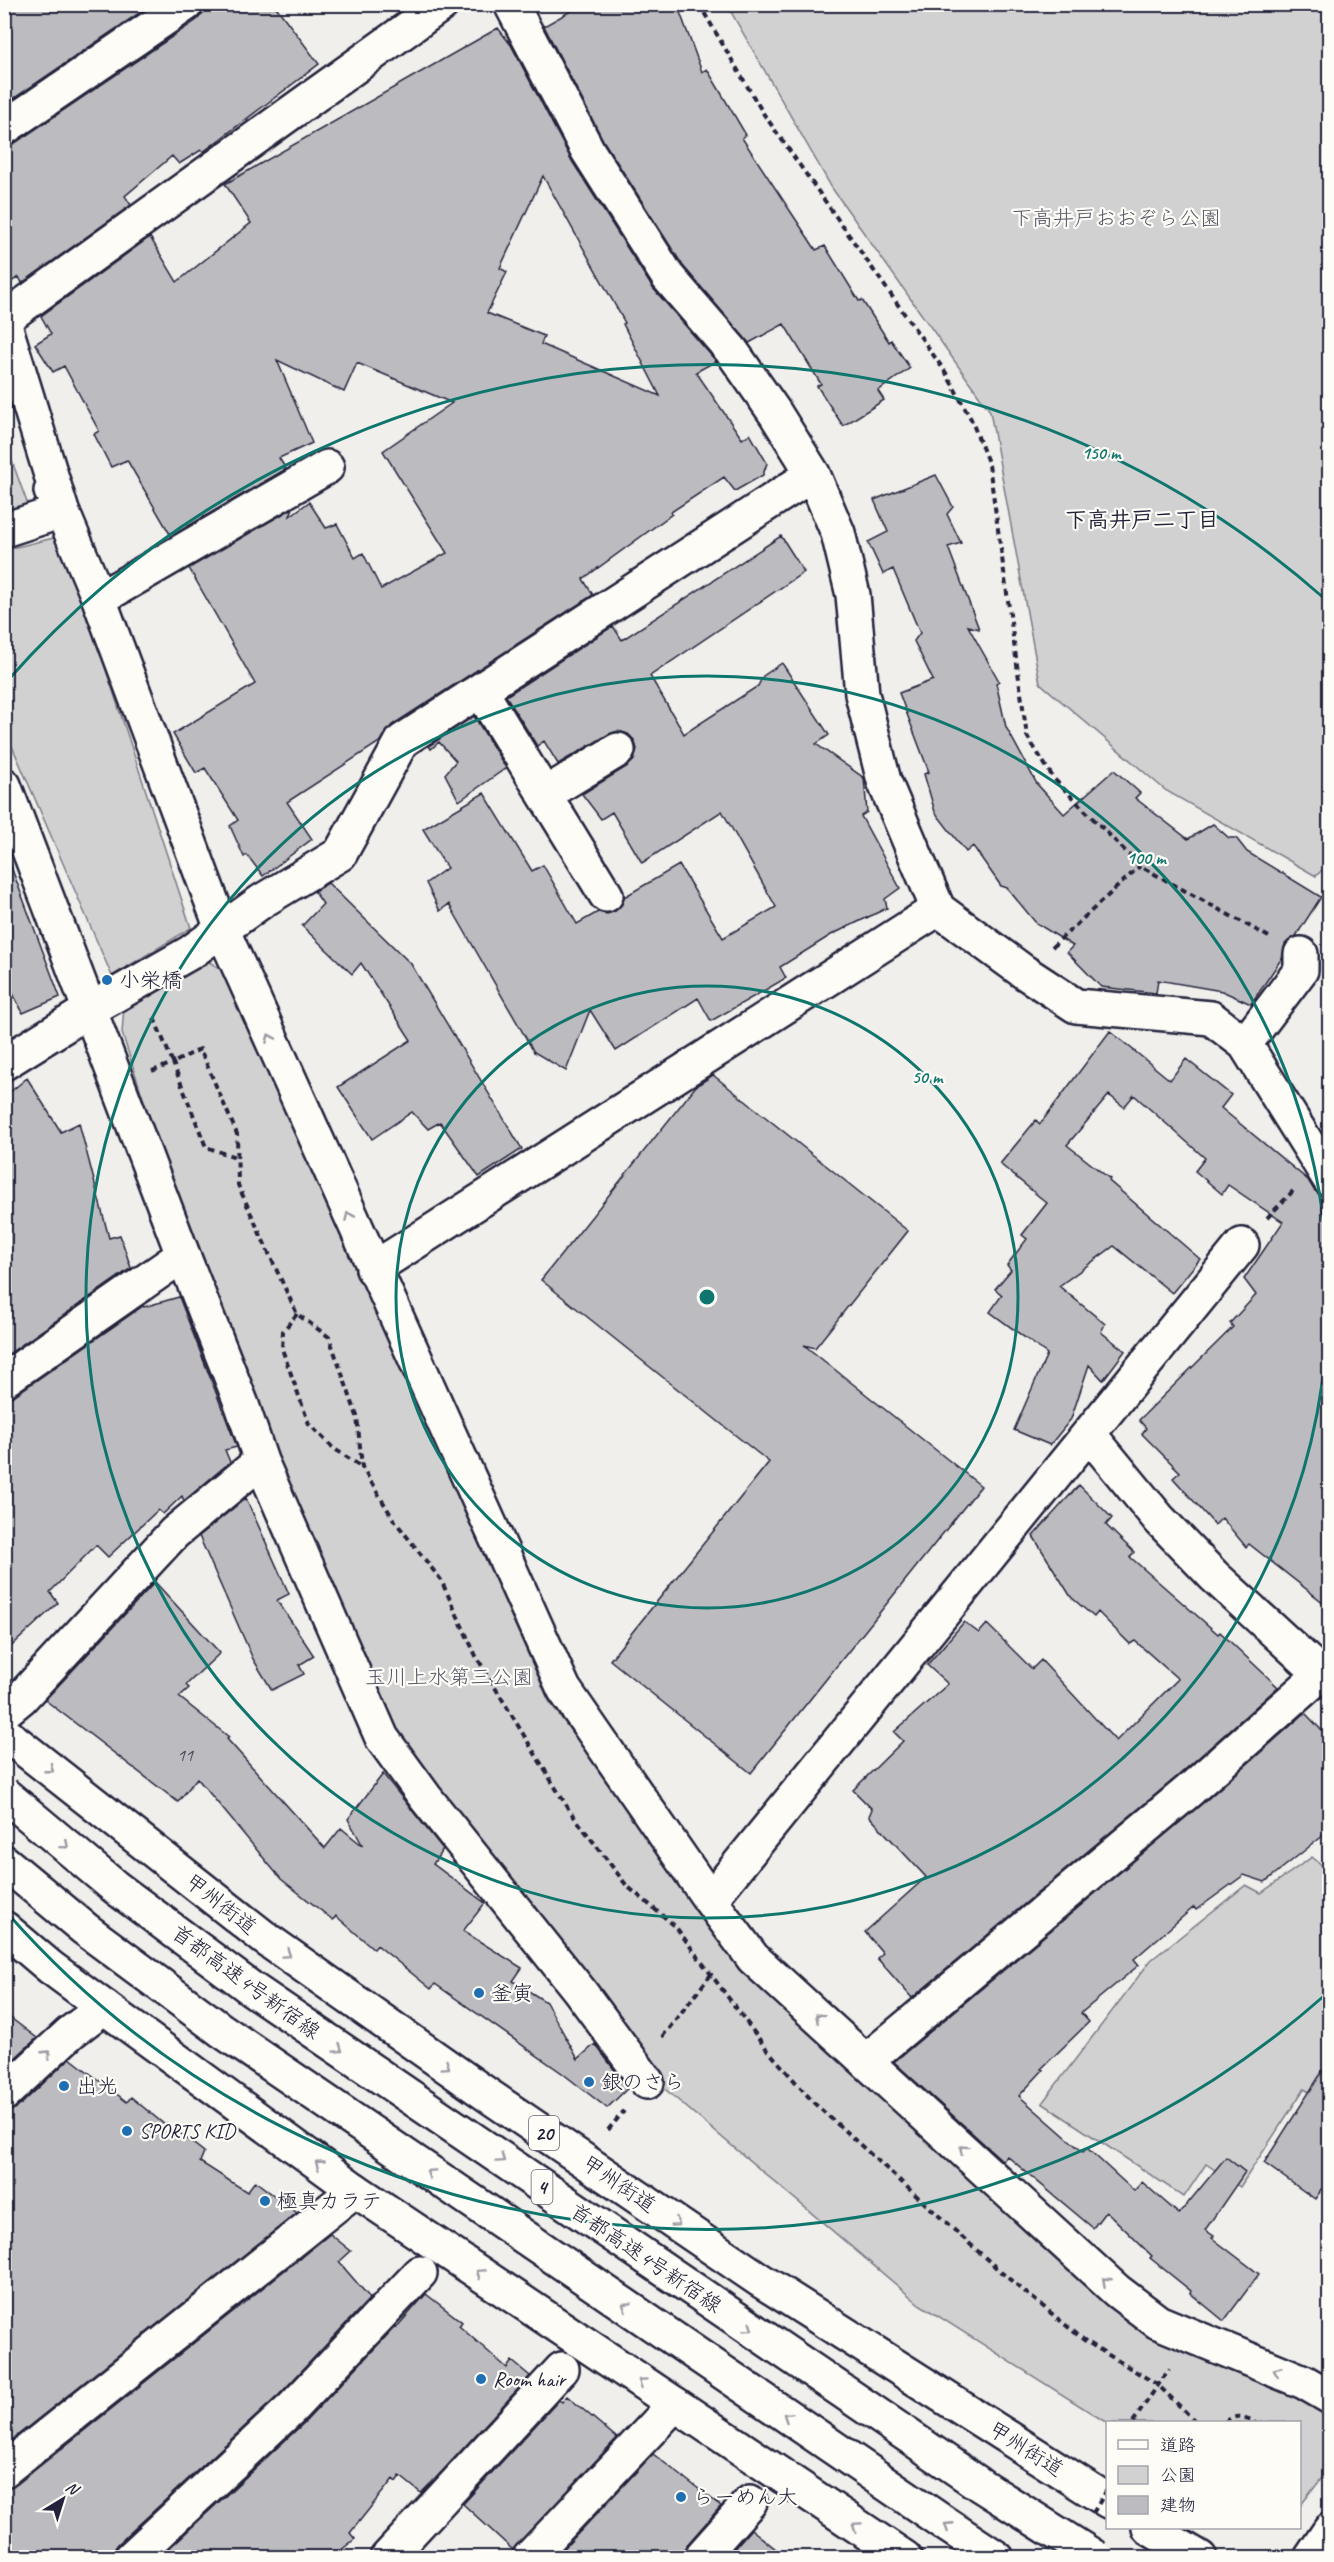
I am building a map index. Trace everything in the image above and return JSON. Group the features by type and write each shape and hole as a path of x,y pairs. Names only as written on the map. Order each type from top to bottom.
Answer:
{"main road":[{"path":"4,128 186,4"},
{"path":"62,511 4,320 442,4"},
{"path":"512,4 588,151 668,277 731,350 775,413 813,474 838,533 853,595 862,694 884,781 938,909 1024,972 1076,1006 1211,1018 1245,1044 1324,1172"},
{"path":"4,404 62,511 99,599 222,929 373,1269 564,1689 710,1900 753,1958 1117,2291 1158,2322 1304,2382 1329,2397"},
{"path":"99,599 327,467"},
{"path":"4,1063 91,1009 191,952 262,901 340,854 402,741 813,474"},
{"path":"4,530 62,511"},
{"path":"481,691 606,895"},
{"path":"545,794 618,750"},
{"path":"8,806 91,1009 242,1405 261,1461 382,1737 425,1797 579,1990 647,2082"},
{"path":"373,1269 938,909"},
{"path":"1245,1044 1301,970 1301,954"},
{"path":"710,1900 1242,1245"},
{"path":"4,1380 183,1255"},
{"path":"867,2060 1191,1789 1321,1674 1214,1576 1159,1519 1089,1434"},
{"path":"4,1712 21,1698 174,1533 261,1461"},
{"name":"甲州街道","path":"4,1732 266,1939 489,2096 760,2280 1106,2500"},
{"name":"首都高速4号新宿線","path":"4,1794 115,1887 252,1989 982,2486 1096,2558"},
{"name":"4","path":"4,1862 85,1929 221,2030 937,2519 998,2558"},
{"path":"4,1928 50,1967 355,2190 675,2404 889,2554"},
{"path":"4,2094 70,2034 104,2007"},
{"path":"4,2470 355,2190"},
{"path":"130,2558 292,2408 420,2273"},
{"path":"387,2558 562,2368"},
{"path":"529,2558 675,2404"},
{"path":"700,2558 750,2502"},
{"path":"1151,2529 1200,2558"},
{"path":"1311,2558 1329,2530"}],"path":[{"path":"699,4 763,113 946,374 971,419 989,465 1027,736 1054,779 1140,866 1301,954"},
{"path":"1024,972 1140,866"},
{"path":"156,1069 173,1063 206,1147 238,1158"},
{"path":"1242,1245 1324,1172"},
{"path":"297,1314 283,1331 282,1349 309,1424 333,1448 362,1467"},
{"path":"669,2028 716,1969"},
{"path":"1134,2421 1172,2364"},
{"path":"1226,2421 1231,2417 1244,2417 1253,2421"}],"green space":[{"name":"下高井戸おおぞら公園","path":"727,5 1329,5 1330,862 1316,876 1165,790 1040,683 990,411 832,188"},
{"path":"4,439 29,508 4,515"},
{"path":"62,536 191,928 112,976 5,730 4,550"},
{"name":"玉川上水第三公園","path":"206,960 234,977 458,1497 549,1701 743,1966 1114,2304 1298,2393 1329,2413 1329,2469 1301,2505 1301,2421 1106,2422 919,2304 660,2085 377,1716 189,1240 122,1033 124,1006"},
{"path":"1312,1857 1329,1871 1329,2091 1323,2099 1304,2089 1240,2187 1206,2164 1184,2197 1042,2103 1151,1960 1246,1885 1261,1893"}],"building":[{"path":"4,4 152,4 4,105"},
{"path":"204,4 274,4 319,64 203,152 201,150 179,164 172,156 125,196 131,205 22,283 19,277 4,286 4,147 15,143 197,20 203,13"},
{"path":"583,4 677,4 702,72 707,69 746,135 742,138 816,250 825,246 859,301 862,300 889,342 891,340 910,368 878,391 884,400 843,426 817,386 821,384 784,324 749,343 683,266 604,142 544,26"},
{"path":"498,28 511,45 572,161 652,287 716,361 696,372 742,439 750,434 767,463 763,475 735,491 724,477 671,512 672,514 583,579 593,595 392,725 381,741 287,802 312,839 263,876 247,855 244,857 230,826 238,820 205,768 196,773 173,734 255,684 189,568 293,508 290,516 309,502 326,528 337,524 355,558 363,553 381,589 447,553 383,451 452,403 357,363 344,392 277,360 312,443 279,458 286,469 171,536 127,460 111,467 94,434 99,431 64,366 53,372 35,344 51,334 41,316 150,237 177,282 251,223 225,184","holes":["543,176 625,323 623,324 660,396 541,344 544,336 487,313 507,272 500,268"]},
{"path":"936,475 953,507 947,514 961,543 948,547 979,629 968,626 999,681 996,683 1006,727 1037,784 1064,814 1114,770 1140,793 1135,798 1188,839 1213,824 1229,838 1236,838 1247,852 1321,897 1296,936 1285,944 1282,958 1251,1004 1222,991 1158,980 1156,993 1101,987 1067,952 1073,946 1036,923 1007,888 1001,886 973,846 966,852 935,812 924,774 929,772 899,693 933,680 914,641 920,633 893,569 883,574 868,542 888,532 874,500"},
{"path":"781,536 804,572 650,676 684,734 758,686 763,676 782,663 829,735 816,744 864,778 867,812 861,816 900,888 885,899 887,908 831,935 780,967 786,978 711,1021 698,998 616,1051 590,1010 566,1071 534,1052 449,904 440,911 426,883 447,868 423,829 484,793 532,871 543,865 577,924 598,912 607,914 615,911 622,904 624,897 679,865 723,938 776,907 722,811 642,863 612,812 601,819 582,794 634,760 637,749 634,740 628,734 618,731 558,764 544,741 537,746 506,696 613,626 622,640"},
{"path":"474,716 506,768 459,801 445,774 456,761 439,742 431,749 429,746"},
{"path":"10,864 60,997 23,1013 4,976 4,865"},
{"path":"328,883 411,964 522,1149 479,1177 440,1122 428,1129 412,1112 372,1139 338,1087 411,1040 361,963 352,974 302,926 323,904 314,891"},
{"path":"1110,1031 1170,1080 1186,1059 1231,1095 1221,1108 1308,1180 1314,1190 1324,1197 1329,1211 1329,1607 1249,1544 1246,1547 1222,1518 1215,1525 1173,1478 1180,1472 1142,1434 1146,1428 1139,1420 1233,1327 1230,1323 1256,1295 1244,1279 1283,1222 1228,1185 1222,1194 1195,1171 1205,1158 1134,1095 1124,1107 1109,1095 1067,1145 1110,1179 1109,1181 1200,1259 1172,1293 1114,1246 1059,1286 1105,1324 1101,1332 1125,1351 1103,1380 1089,1365 1071,1419 1050,1445 1014,1430 1047,1354 990,1312 1002,1295 995,1289 1011,1270 1007,1265 1027,1239 1022,1235 1047,1203 1000,1164 1036,1120 1040,1124"},
{"path":"713,1075 908,1231 815,1348 804,1345 981,1486 751,1773 610,1660 769,1462 541,1280 696,1086"},
{"path":"27,1078 61,1132 79,1123 109,1238 120,1235 131,1268 4,1357 4,1097"},
{"path":"179,1297 237,1447 225,1450 230,1462 184,1501 182,1496 163,1514 158,1510 108,1557 96,1545 50,1592 58,1603 4,1653 4,1399 15,1395 143,1306"},
{"path":"1079,1485 1112,1518 1106,1525 1134,1552 1130,1557 1218,1634 1220,1632 1278,1687 1179,1775 912,1998 877,1958 883,1953 865,1932 926,1877 869,1816 872,1809 853,1790 903,1741 894,1732 948,1684 927,1665 964,1622 979,1633 987,1624 1032,1669 1041,1660 1116,1741 1178,1679 1135,1641 1130,1644 1098,1612 1094,1617 1071,1597 1033,1536"},
{"path":"246,1498 289,1594 277,1600 314,1656 299,1665 304,1674 272,1690 253,1659 199,1536"},
{"path":"155,1582 220,1653 186,1685 189,1688 179,1697 229,1737 227,1739 325,1848 341,1828 363,1846 348,1819 383,1774 443,1849 433,1864 485,1903 463,1931 522,1968 513,1981 546,2002 578,2059 595,2044 628,2088 607,2108 562,2073 435,1984 431,1989 377,1945 374,1949 336,1916 333,1920 281,1879 197,1778 178,1802 45,1700"},
{"path":"1305,1713 1329,1738 1329,1831 1265,1882 1244,1875 1196,1910 1194,1907 1134,1959 1139,1965 1081,2013 1089,2022 1041,2069 1043,2070 1019,2096 1083,2152 1087,2148 1134,2191 1142,2182 1179,2214 1226,2157 1245,2172 1205,2230 1259,2274 1224,2321 1150,2258 1152,2256 1106,2211 1093,2228 1007,2156 1003,2161 894,2062 1203,1803"},
{"path":"4,2013 37,2038 4,2068"},
{"path":"70,2058 127,2102 131,2097 165,2125 167,2123 204,2152 200,2162 247,2192 255,2181 297,2213 4,2446 4,2112 17,2108"},
{"path":"1329,2061 1329,2179 1315,2199 1264,2163"},
{"path":"330,2234 351,2251 339,2262 370,2298 279,2395 118,2544 108,2558 4,2558 4,2488 16,2485"},
{"path":"426,2294 462,2322 459,2326 507,2368 512,2361 530,2376 435,2479 421,2493 400,2476 396,2482 393,2479 350,2533 355,2539 331,2558 168,2558 164,2553 306,2421"},
{"path":"567,2396 617,2438 513,2550 463,2504 559,2400 562,2402"},
{"path":"653,2454 721,2506 686,2546 682,2558 555,2558"},
{"path":"751,2529 787,2558 726,2558"}],"place":[{"name":"小栄橋","path":"107,980"},
{"name":"釜寅","path":"479,1993"},
{"name":"銀のさら","path":"589,2082"},
{"name":"出光","path":"64,2086"},
{"name":"SPORTS KID","path":"127,2131"},
{"name":"極真カラテ","path":"265,2201"},
{"name":"Room hair","path":"481,2379"},
{"name":"らーめん大","path":"681,2497"}],"district":[{"name":"下高井戸二丁目","path":"1142,519"}]}
